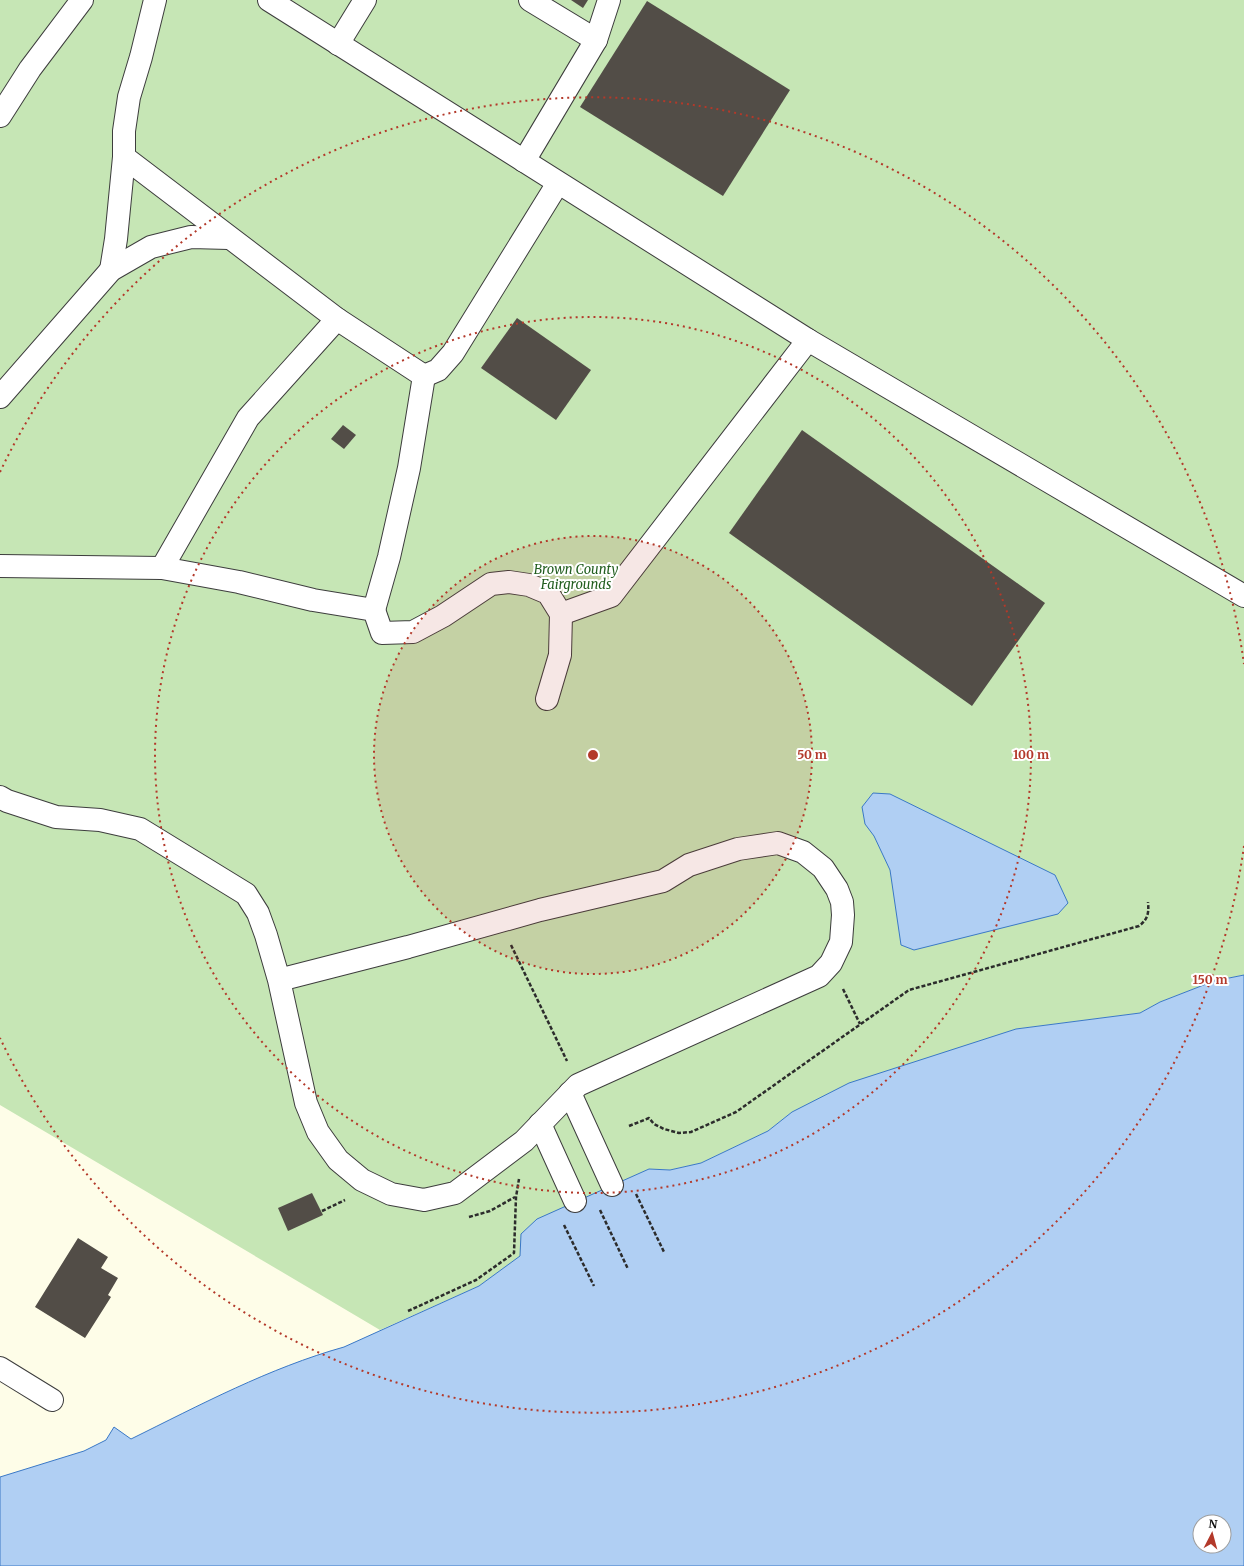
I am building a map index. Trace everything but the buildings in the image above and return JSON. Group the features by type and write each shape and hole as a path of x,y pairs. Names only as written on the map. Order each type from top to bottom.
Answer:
{"street":[{"path":"0,116 30,69 82,0"},
{"path":"111,270 116,239 124,157 124,131 129,97 141,57 155,0"},
{"path":"269,0 808,340 1244,596"},
{"path":"338,44 365,0"},
{"path":"530,0 596,40"},
{"path":"524,161 596,40 609,0"},
{"path":"124,157 337,319 424,376"},
{"path":"424,376 438,370 453,353 558,183"},
{"path":"0,396 111,270 151,247 191,237 229,238"},
{"path":"162,568 248,418 337,319"},
{"path":"561,614 611,596 808,340"},
{"path":"424,376 409,468 389,557 374,610 382,633 413,632 443,616 491,584 509,582 529,585 548,593 561,614 560,655 546,699"},
{"path":"0,566 162,568 239,582 313,600 374,610"},
{"path":"0,797 7,801 56,817 100,820 140,829 246,894 258,913 266,934 306,1103 318,1132 338,1160 362,1180 391,1194 424,1200 455,1193 524,1141 574,1089 819,976 832,963 839,948 843,930 842,902 837,889 823,868 803,852 778,843 750,847 725,853 689,865 663,881 540,910 408,947 278,980"},
{"path":"574,1089 612,1185"},
{"path":"540,1124 575,1201"},
{"path":"0,1368 52,1400"}],"path":[{"path":"629,1126 649,1118 654,1124 664,1129 679,1133 691,1132 736,1112 909,990 1139,926 1146,921 1149,911 1148,902"},
{"path":"509,942 574,1089"},
{"path":"832,963 860,1024"},
{"path":"633,1188 664,1252"},
{"path":"408,1311 476,1280 514,1253 516,1197"},
{"path":"597,1204 628,1269"},
{"path":"563,1223 594,1286"}],"green space":[{"name":"Brown County Fairgrounds","path":"0,0 1244,0 1244,975 1214,981 1160,1002 1140,1013 1016,1029 950,1051 792,1112 768,1131 701,1163 670,1170 649,1169 521,1234 521,1256 479,1286 380,1330 0,1105"}],"water":[{"path":"873,793 890,794 1055,875 1068,903 1058,914 914,950 901,945 890,870 874,836 865,824 862,807"},
{"path":"1244,975 1244,1566 0,1566 0,1477 84,1451 106,1440 114,1427 131,1439 209,1400 262,1376 289,1365 344,1347 479,1286 520,1256 521,1234 537,1219 649,1169 670,1170 701,1163 768,1131 792,1112 849,1083 1016,1029 1140,1013 1160,1002 1214,981"}]}
